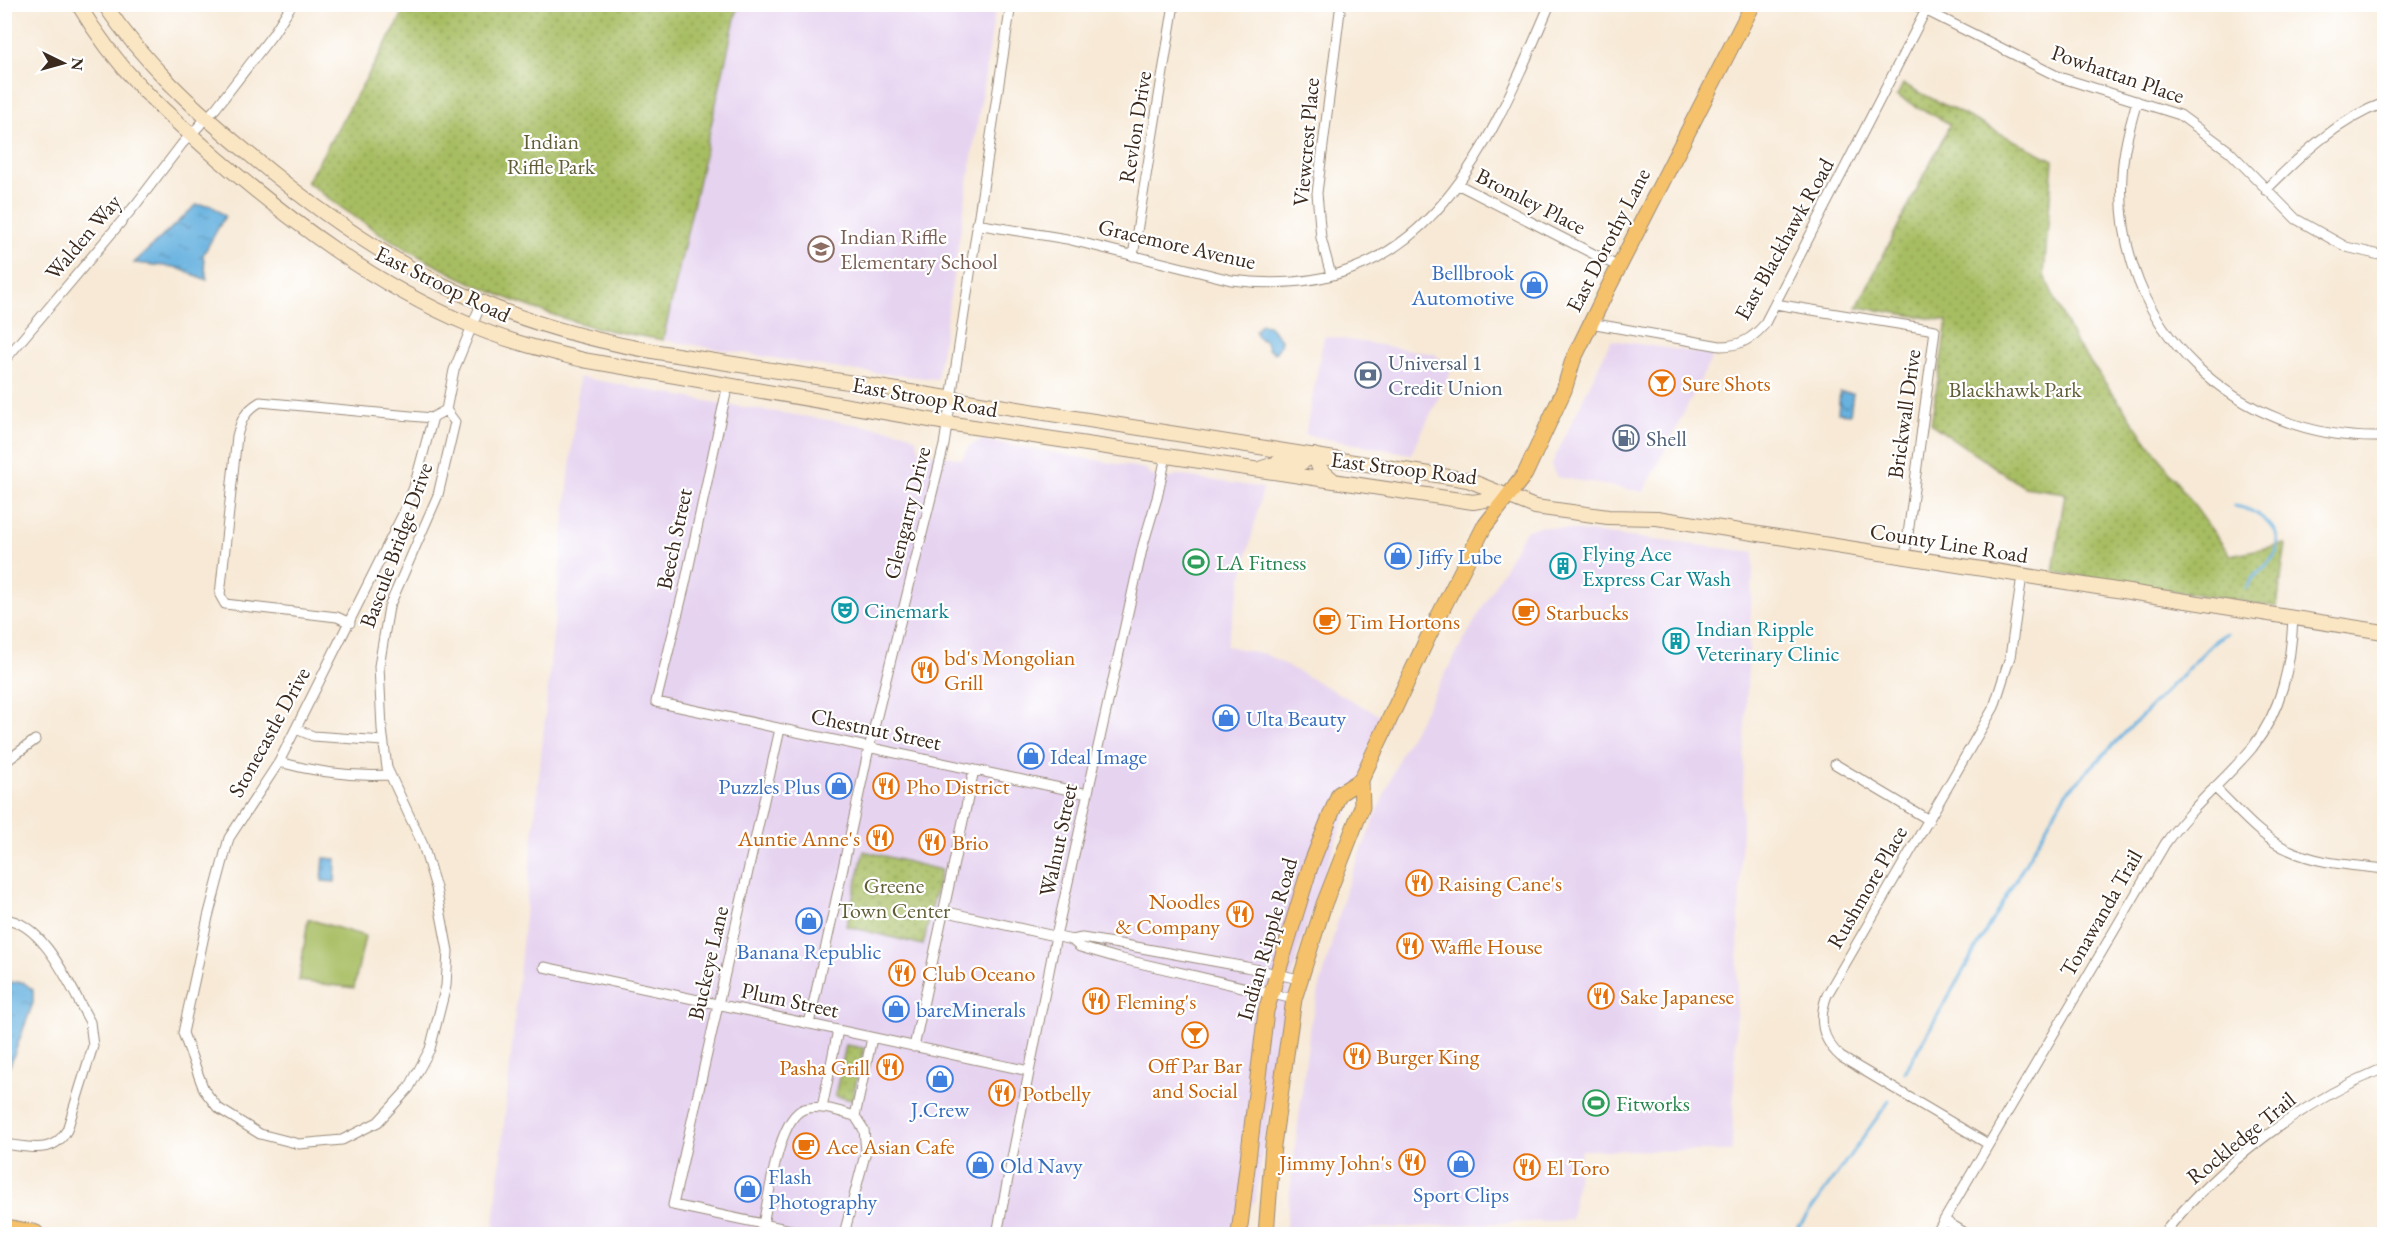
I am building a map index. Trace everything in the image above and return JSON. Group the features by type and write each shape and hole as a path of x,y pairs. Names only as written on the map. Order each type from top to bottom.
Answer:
{"highway":[{"path":"4,1228 36,1234"}],"main road":[{"name":"East Stroop Road","path":"78,4 129,76 189,136 311,235 350,262 400,291 472,326 525,345 583,360 947,423 1473,502 1508,496"},
{"name":"East Stroop Road","path":"104,4 158,74 205,118 284,184 355,236 414,272 481,304 547,328 622,346 1468,480 1508,496"},
{"name":"East Dorothy Lane","path":"1508,496 1525,474 1564,390 1572,360 1753,4"},
{"path":"1257,469 1284,461 1301,463 1314,455 1318,468 1333,480"},
{"name":"County Line Road","path":"1508,496 1535,507 1608,517 1657,519 2385,632"},
{"name":"Indian Ripple Road","path":"1266,1234 1273,1145 1294,999 1324,904 1362,807 1361,780 1429,635 1484,527 1508,496"},
{"name":"Indian Ripple Road","path":"1239,1234 1266,1011 1310,867 1339,794 1361,780"},
{"path":"1241,1203 1251,1220 1249,1234"}],"street":[{"name":"Walden Way","path":"4,361 189,136 216,108 273,34 292,4"},
{"name":"Glengarry Drive","path":"809,1024 869,748 925,528 947,423 1011,4"},
{"name":"Revlon Drive","path":"1133,256 1174,4"},
{"name":"Gracemore Avenue","path":"976,224 1067,239 1253,283 1303,282 1360,266 1403,243 1441,209 1459,185 1509,95 1550,4"},
{"name":"Powhattan Place","path":"1913,4 1928,8 2028,63 2060,77 2180,115 2198,125 2229,151 2296,219 2319,234 2346,247 2385,256"},
{"name":"East Blackhawk Road","path":"1590,323 1720,346 1734,346 1758,333 1928,8"},
{"name":"Viewcrest Place","path":"1330,275 1321,238 1317,193 1340,11"},
{"path":"2138,101 2124,151 2121,178 2125,231 2141,285 2172,341 2201,372 2226,392 2271,418 2319,432 2385,437"},
{"path":"2266,190 2323,137 2360,114 2385,103"},
{"name":"Bromley Place","path":"1459,185 1619,267"},
{"path":"350,623 337,617 225,604 220,595 241,421 247,410 260,402 432,418 446,410 454,370 481,304"},
{"name":"Brickwall Drive","path":"1775,304 1935,330 1905,557"},
{"name":"Beech Street","path":"656,702 685,584 728,384"},
{"name":"Bascule Bridge Drive","path":"299,1144 342,1140 378,1122 409,1088 430,1049 446,986 448,951 436,888 423,845 389,775 383,741 379,666 389,607 444,476 455,422 446,410"},
{"name":"Stonecastle Drive","path":"299,1144 260,1134 218,1108 204,1090 183,1033 208,917 229,838 279,762 350,623 410,496 432,418"},
{"name":"Walnut Street","path":"997,1234 1056,936 1166,456"},
{"name":"Rushmore Place","path":"1988,1144 1841,1057 1828,1044 1822,1027 1821,1011 1827,995 1985,725 2000,692 2010,657 2022,576"},
{"name":"Tonawanda Trail","path":"1936,1234 2165,844 2214,787 2251,749 2272,715 2287,674 2293,618"},
{"name":"Chestnut Street","path":"656,702 1088,794"},
{"path":"296,729 313,736 383,741"},
{"name":"Buckeye Lane","path":"763,1224 673,1205 780,729"},
{"path":"4,763 34,740"},
{"path":"279,762 319,772 366,776 389,775"},
{"path":"1835,764 1929,820"},
{"path":"914,1047 974,770"},
{"path":"2214,787 2268,838 2289,851 2313,858 2385,869"},
{"path":"943,911 1072,940 1080,946 1118,958 1294,999"},
{"path":"4,919 15,920 44,942 90,1022 93,1046 67,1130 61,1142 49,1147 4,1144"},
{"path":"1072,940 1082,938 1125,945 1299,979"},
{"name":"Plum Street","path":"544,967 1029,1071"},
{"path":"822,1108 838,1030"},
{"path":"855,1116 872,1038"},
{"name":"Rockledge Trail","path":"2163,1234 2222,1173 2275,1130 2325,1098 2385,1068"},
{"path":"810,1234 763,1224 784,1131 796,1113 807,1108 822,1108 855,1116 864,1130 866,1151 844,1234"},
{"path":"1944,1220 1967,1234"}],"shaded area":[{"name":"Indian Riffle Elementary School","path":"738,5 996,5 937,379 847,370 663,340"},
{"path":"1324,336 1435,354 1451,372 1411,454 1305,435"},
{"path":"1611,340 1713,355 1644,492 1557,477 1551,466"},
{"path":"579,377 711,402 905,432 916,439 920,451 962,459 969,446 982,440 1146,469 1152,476 1173,478 1177,475 1263,488 1226,646 1265,654 1390,721 1335,843 1298,952 1283,1020 1256,1199 1233,1234 493,1234"},
{"path":"1539,526 1754,552 1745,725 1732,1151 1581,1150 1571,1220 1285,1233 1310,1025 1347,886 1402,751 1525,531"}],"green space":[{"name":"Indian Riffle Park","path":"408,5 738,5 663,340 586,325 511,300 439,267 405,248 371,228 307,182"},
{"name":"Blackhawk Park","path":"1903,84 2053,160 2044,275 2074,340 2230,555 2286,544 2277,607 2053,572 2065,493 2024,487 1931,424 1947,321 1857,307 1950,124 1897,96"},
{"name":"Greene Town Center","path":"864,851 941,870 923,945 846,926"},
{"path":"308,919 365,936 354,988 299,981"},
{"path":"846,1045 864,1048 852,1100 835,1096"}],"water":[{"path":"196,205 211,205 225,216 203,255 207,280 175,267 134,263"},
{"path":"1261,324 1268,325 1281,339 1280,346 1275,353 1268,349 1266,342 1257,337 1255,331"},
{"path":"1840,392 1853,393 1850,414 1838,413"},
{"path":"324,858 336,859 335,882 322,881"},
{"path":"23,982 33,990 33,1003 10,1065 5,1069 5,983"}],"waterway":[{"path":"2234,506 2262,517 2275,532 2278,541 2277,551 2271,560 2246,588"},
{"path":"1905,1072 2065,794 2216,640 2227,633"},
{"path":"1798,1228 1889,1101"},
{"path":"2377,1234 2384,1231"}],"place":[{"name":"Indian Riffle Elementary School","path":"821,249"},
{"name":"Bellbrook Automotive","path":"1534,285"},
{"name":"Universal 1 Credit Union","path":"1368,375"},
{"name":"Sure Shots","path":"1662,383"},
{"name":"Shell","path":"1626,438"},
{"name":"Jiffy Lube","path":"1398,556"},
{"name":"LA Fitness","path":"1196,562"},
{"name":"Flying Ace Express Car Wash","path":"1563,566"},
{"name":"Cinemark","path":"845,610"},
{"name":"Starbucks","path":"1526,612"},
{"name":"Tim Hortons","path":"1327,621"},
{"name":"Indian Ripple Veterinary Clinic","path":"1676,641"},
{"name":"bd's Mongolian Grill","path":"925,670"},
{"name":"Ulta Beauty","path":"1226,718"},
{"name":"Ideal Image","path":"1031,756"},
{"name":"Puzzles Plus","path":"839,786"},
{"name":"Pho District","path":"886,786"},
{"name":"Auntie Anne's","path":"880,838"},
{"name":"Brio","path":"932,842"},
{"name":"Raising Cane's","path":"1419,883"},
{"name":"Noodles & Company","path":"1240,914"},
{"name":"Banana Republic","path":"809,921"},
{"name":"Waffle House","path":"1410,946"},
{"name":"Club Oceano","path":"902,973"},
{"name":"Sake Japanese","path":"1601,996"},
{"name":"Fleming's","path":"1096,1001"},
{"name":"bareMinerals","path":"896,1009"},
{"name":"Off Par Bar and Social","path":"1195,1035"},
{"name":"Burger King","path":"1357,1056"},
{"name":"Pasha Grill","path":"890,1067"},
{"name":"J.Crew","path":"940,1079"},
{"name":"Potbelly","path":"1002,1093"},
{"name":"Fitworks","path":"1596,1103"},
{"name":"Ace Asian Cafe","path":"806,1146"},
{"name":"Jimmy John's","path":"1412,1162"},
{"name":"Sport Clips","path":"1461,1164"},
{"name":"Old Navy","path":"980,1165"},
{"name":"El Toro","path":"1527,1167"},
{"name":"Flash Photography","path":"748,1189"}]}
